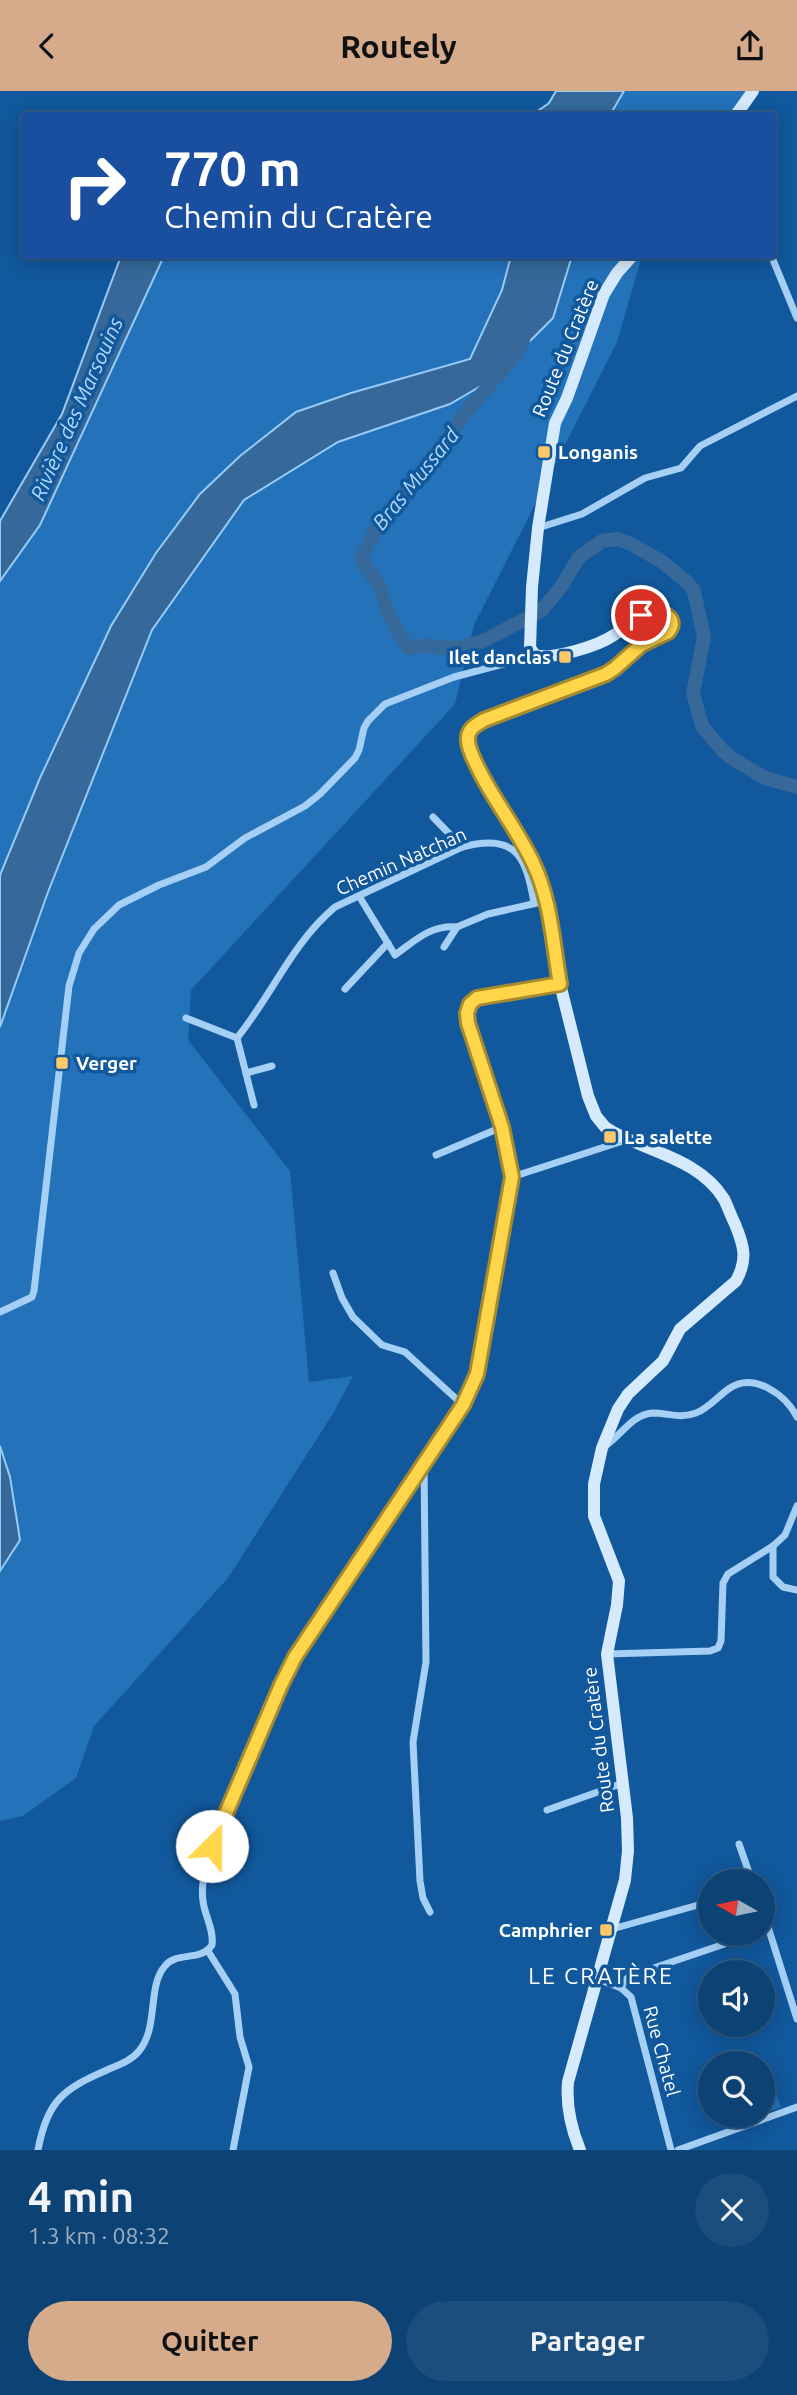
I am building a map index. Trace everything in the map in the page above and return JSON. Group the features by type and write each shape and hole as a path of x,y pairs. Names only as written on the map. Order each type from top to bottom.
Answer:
{"street":[{"path":"738,112 753,91"},
{"name":"Route du Cratère","path":"580,2150 574,2137 566,2098 568,2082 625,1880 628,1851 627,1818 607,1654 619,1581 594,1516 594,1485 602,1448 618,1409 628,1394 663,1361 680,1329 736,1281 744,1254 743,1244 724,1199 702,1175 676,1159 625,1138 605,1126 596,1116 588,1096 560,984 533,861 489,790 477,766 468,734 484,720 606,674 641,645 668,632 672,627 669,617 650,611 604,641 544,658 535,655 530,648 538,528 555,423 604,294 629,259"},
{"path":"773,259 797,318"},
{"path":"538,528 582,514 645,478 681,468 700,446 797,396"},
{"path":"0,1312 32,1297 69,986 79,953 93,929 120,905 159,885 206,867 245,838 304,806 320,794 355,758 364,728 372,714 385,704 454,677 485,668 531,661 535,655"},
{"path":"433,817 462,848"},
{"name":"Chemin Natchan","path":"237,1038 302,940 335,907 462,848 495,842 507,846 523,862 540,902"},
{"path":"359,896 395,955 439,927 457,927 488,914 540,902"},
{"path":"444,947 457,927"},
{"path":"345,989 388,943"},
{"path":"38,2150 44,2123 64,2093 78,2083 127,2061 146,2041 163,1967 173,1960 208,1951 212,1945 202,1892 207,1862 281,1685 310,1633 463,1405 477,1374 512,1177 502,1127 470,1033 467,1013 470,1004 477,998 560,984"},
{"path":"186,1018 237,1038 254,1105"},
{"path":"246,1073 272,1066"},
{"path":"436,1154 502,1127"},
{"path":"512,1177 623,1141 625,1138"},
{"path":"333,1273 342,1298 353,1317 382,1345 405,1352 463,1405"},
{"path":"602,1448 641,1416 653,1413 679,1417 698,1413 733,1386 744,1383 758,1384 772,1390 797,1417"},
{"path":"424,1462 426,1663 413,1742 420,1881 423,1898 430,1912"},
{"path":"607,1654 710,1651 718,1648 721,1641 723,1583 728,1574 786,1535 797,1506"},
{"path":"773,1546 773,1577 783,1587 797,1590"},
{"path":"547,1810 623,1783"},
{"path":"739,1844 748,1869"},
{"path":"611,1929 698,1905"},
{"path":"621,1988 630,1976 719,1946"},
{"path":"772,1946 797,2019"},
{"path":"208,1951 235,1994 240,2037 249,2067 233,2150"},
{"name":"Rue Chatel","path":"598,1979 621,1988 631,1997 671,2150"},
{"path":"678,2150 797,2107"}],"shaded area":[{"path":"624,91 753,91 738,112 612,112"},
{"path":"163,259 510,259 502,290 470,359 351,393 296,412 200,494 156,554 111,626 40,778 0,875 0,581 40,525"},
{"path":"571,259 641,259 617,342 474,625 455,704 191,990 188,1040 290,1171 309,1382 353,1376 334,1412 228,1578 94,1726 76,1778 23,1816 0,1821 0,1571 20,1540 10,1477 0,1446 0,1027 48,892 152,630 244,500 338,442 450,404 553,318"},
{"path":"775,2092 781,2107 775,2109"}],"water":[{"path":"556,91 624,91 612,112 536,112 549,103"},
{"name":"Rivière des Marsouins","path":"120,259 163,259 40,525 0,581 0,521 62,414"},
{"path":"510,259 571,259 553,318 491,380 450,404 338,442 244,500 152,630 48,892 0,1027 0,875 40,778 111,626 156,553 200,494 240,456 296,412 351,393 470,359 502,290"},
{"path":"0,1446 10,1477 20,1540 0,1571"}],"waterway":[{"name":"Bras Mussard","path":"523,341 515,356 465,413 422,474 379,523 361,559 381,589 388,614 408,648 431,645 441,648 461,647 483,641 541,611 561,587 579,557 602,541 617,539 631,544 661,561 694,591 704,637 693,693 702,726 733,759 765,778 797,787"}],"place":[{"name":"Longanis","path":"544,452"},
{"name":"Ilet danclas","path":"565,657"},
{"name":"Verger","path":"62,1063"},
{"name":"La salette","path":"610,1137"},
{"name":"Camphrier","path":"606,1930"}],"district":[{"name":"LE CRATÈRE","path":"601,1976"}],"route":[{"path":"212,1846 295,1657 463,1405 477,1374 512,1177 502,1127 470,1033 467,1013 470,1004 477,998 560,984 544,890 533,861 477,766 470,749 468,734 484,720 606,674 641,645 668,632 672,627 669,617 658,612 650,611 641,615"}]}
